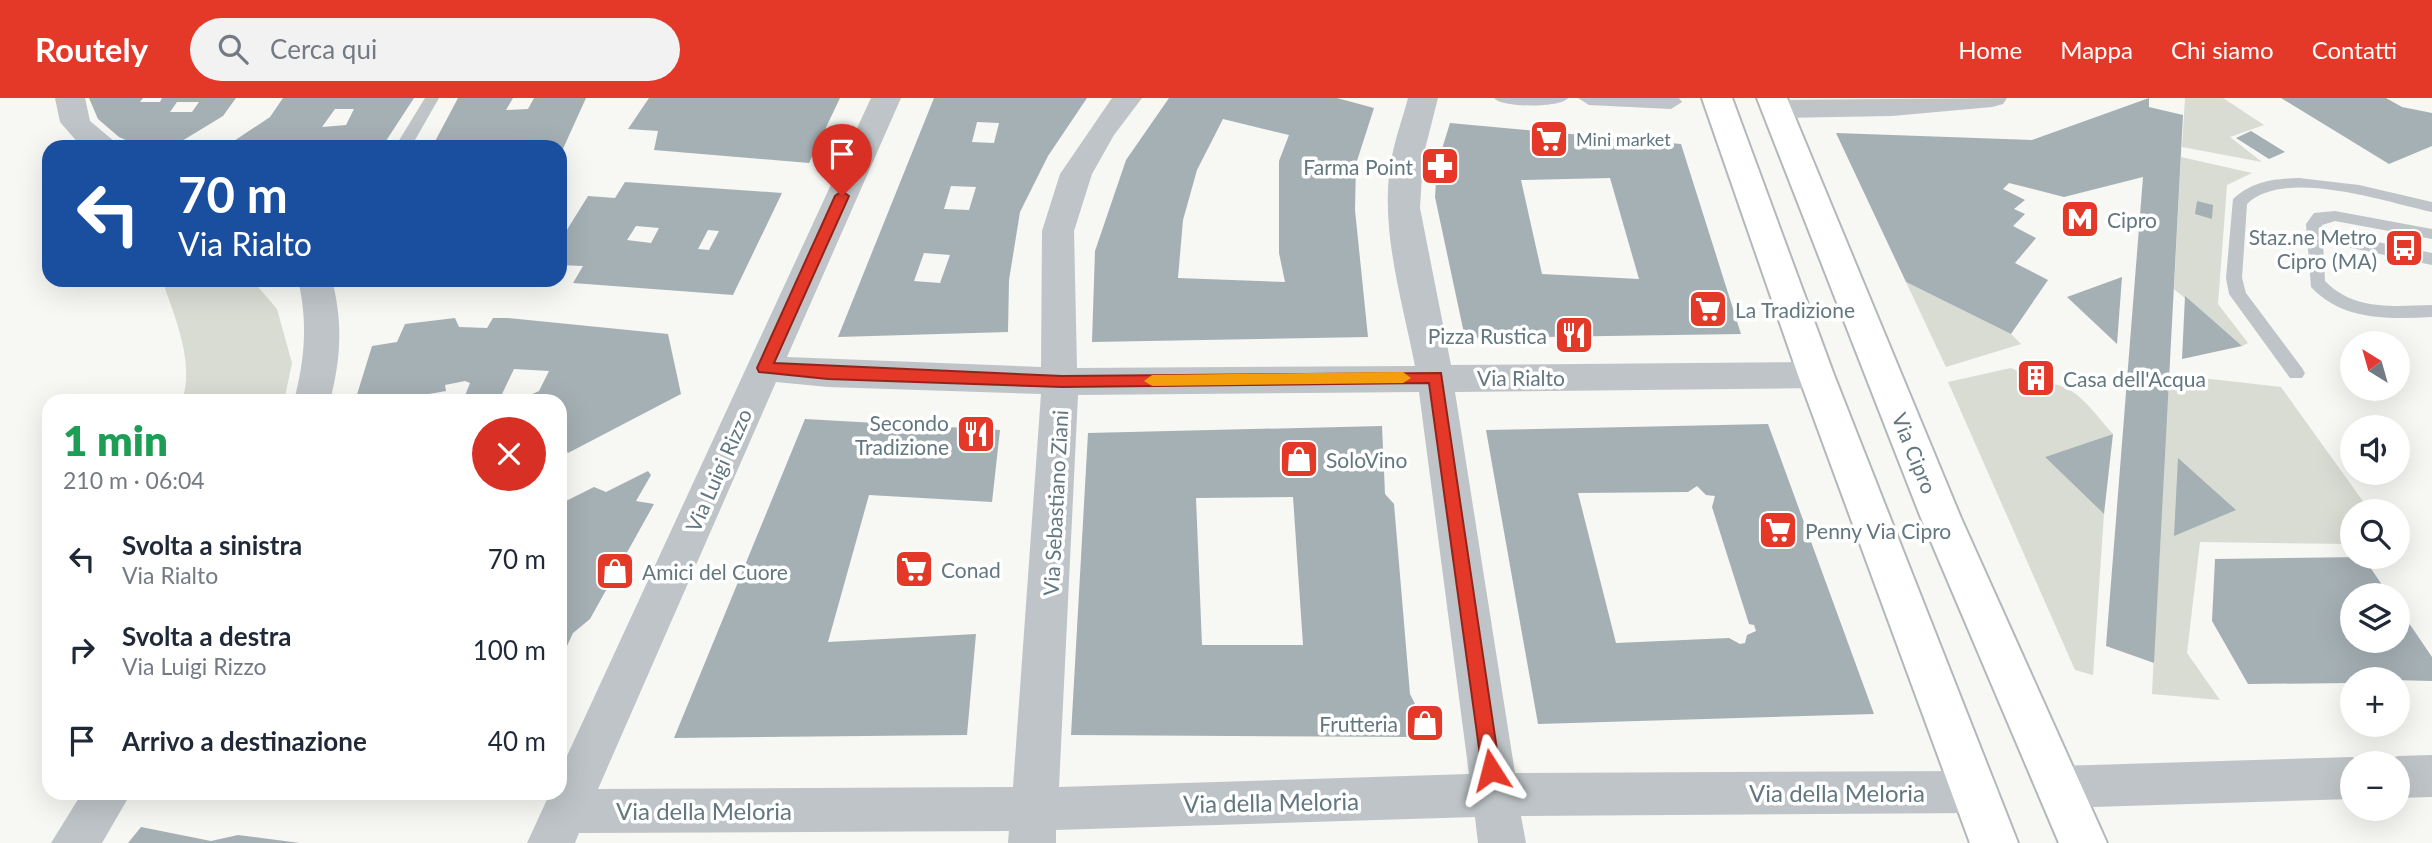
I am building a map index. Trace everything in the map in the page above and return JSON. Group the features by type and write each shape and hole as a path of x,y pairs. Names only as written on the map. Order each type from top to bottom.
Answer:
{"main road":[{"path":"1717,98 1816,375 1994,843"},
{"name":"Via Cipro","path":"1774,103 1941,518 2083,843"}],"street":[{"path":"70,98 69,108 77,128 95,140"},
{"name":"Via Luigi Rizzo","path":"558,827 886,98"},
{"name":"Via Sebastiano Ziani","path":"1034,826 1062,382 1056,277 1058,231 1076,174 1101,132 1127,98"},
{"path":"1423,98 1407,157 1404,208 1408,243 1435,377 1502,843"},
{"path":"1505,98 1557,98"},
{"path":"1589,98 1671,102"},
{"path":"1774,103 1892,107 1992,98"},
{"path":"314,394 325,344 323,307 317,287"},
{"name":"Via Rialto","path":"764,368 828,374 1062,382 1816,375"},
{"path":"2410,777 2432,776"},
{"path":"2059,787 2340,778"},
{"name":"Via della Meloria","path":"558,827 1034,826 1495,795 1976,792"},
{"path":"75,843 103,800"}],"lane":[{"path":"407,140 432,98"},
{"path":"2296,373 2245,306 2235,285 2239,203 2244,194 2256,186 2299,181 2432,207"},
{"path":"2432,234 2328,216 2316,220 2315,235 2317,283 2327,294 2369,311 2432,311"},
{"path":"2315,235 2432,259"}],"shaded area":[{"path":"2185,98 2223,98 2264,125 2230,137 2262,162 2182,147"},
{"path":"2181,157 2252,173 2227,185 2218,304 2248,343 2242,346 2174,289"},
{"path":"1906,282 2011,334 2021,344 1946,367"},
{"path":"164,287 258,287 277,309 292,363 285,394 183,394 185,356"},
{"path":"2011,368 2024,374 2035,385 2048,383 2070,390 2088,405 2113,434 2045,457 2104,514 2093,675 2075,670 1948,382"},
{"path":"2167,374 2281,387 2340,469 2340,485 2351,485 2361,499 2340,499 2340,544 2200,542 2187,653 2220,700 2152,694"}],"building":[{"path":"89,98 143,98 140,102 160,102 162,98 236,98 223,116 184,140 126,140 98,119","holes":["177,102 199,102 192,112 170,112"]},
{"path":"283,98 414,98 387,140 236,140 270,117","holes":["335,109 354,109 346,125 322,127"]},
{"path":"458,98 513,98 506,110 528,109 534,98 586,98 567,140 436,140"},
{"path":"649,98 840,98 809,163 654,150 658,131 628,129"},
{"path":"934,98 1087,98 1048,156 1020,212 1009,280 1008,332 838,337","holes":["977,122 999,123 994,143 972,142","951,186 976,187 969,210 944,209","924,253 950,255 940,283 914,281"]},
{"path":"1169,98 1337,98 1374,108 1356,164 1355,210 1368,337 1092,342 1095,251 1126,160","holes":["1223,119 1289,135 1279,161 1279,253 1285,282 1178,278 1183,220 1197,170"]},
{"path":"2149,98 2149,107 2183,115 2154,663 2106,646 2143,177 2064,197 2009,183 2003,189 2025,200 2014,209 2025,214 2013,226 2036,238 2015,263 2048,280 2011,334 1906,282 1836,133 2032,140"},
{"path":"2281,98 2386,98 2402,107 2432,113 2432,146 2389,164"},
{"path":"1450,123 1681,144 1741,334 1465,338 1435,197 1437,165","holes":["1610,178 1639,279 1542,274 1521,180"]},
{"path":"2251,131 2285,152 2269,159 2236,138"},
{"path":"625,182 782,193 733,295 573,283 583,266 567,265 567,230 588,196 615,198","holes":["636,226 659,228 651,243 627,240","708,230 719,231 709,250 698,249"]},
{"path":"2197,201 2213,205 2212,219 2195,214"},
{"path":"2122,277 2117,344 2067,297"},
{"path":"2185,296 2242,346 2182,359"},
{"path":"455,318 459,327 487,328 493,318 507,318 668,334 681,394 568,453 567,394 532,394 539,391 549,371 514,369 502,394 466,394 470,383 465,381 445,385 446,391 429,394 357,394 372,346 397,342 405,324"},
{"name":"Casa dell'Acqua","path":"2037,370 2049,382 2035,385 2024,374"},
{"path":"805,419 1000,430 992,502 869,495 828,642 976,634 967,735 674,738"},
{"path":"1768,424 1874,714 1538,724 1486,430","holes":["1697,486 1706,495 1715,496 1712,507 1749,624 1754,625 1756,631 1747,635 1745,643 1740,644 1729,638 1616,643 1578,493 1688,492"]},
{"path":"1382,426 1385,494 1394,504 1410,694 1420,714 1417,737 1071,735 1088,433","holes":["1293,497 1303,645 1202,645 1196,498"]},
{"path":"2113,434 2104,514 2045,457"},
{"path":"2178,458 2236,510 2174,536"},
{"path":"648,471 651,475 636,501 654,504 590,619 573,633 567,646 567,500 594,487 606,492"},
{"path":"2340,557 2340,569 2371,569 2381,583 2340,583 2340,653 2410,653 2410,625 2432,657 2432,681 2410,680 2410,667 2340,667 2340,683 2248,684 2212,621 2215,559"},
{"path":"141,827 211,841 238,835 300,843 128,843"}],"slow traffic":[{"path":"1152,381 1403,378"}],"place":[{"name":"Mini market","path":"1549,139"},
{"name":"Farma Point","path":"1440,166"},
{"name":"Cipro","path":"2080,219"},
{"name":"Staz.ne Metro Cipro (MA)","path":"2404,248"},
{"name":"La Tradizione","path":"1708,309"},
{"name":"Pizza Rustica","path":"1574,335"},
{"name":"Casa dell'Acqua","path":"2036,378"},
{"name":"Secondo Tradizione","path":"976,434"},
{"name":"SoloVino","path":"1299,459"},
{"name":"Penny Via Cipro","path":"1778,530"},
{"name":"Conad","path":"914,569"},
{"name":"Amici del Cuore","path":"615,571"},
{"name":"Frutteria","path":"1425,723"}],"route":[{"path":"842,196 764,368 828,374 1062,382 1435,377 1491,770"}]}
